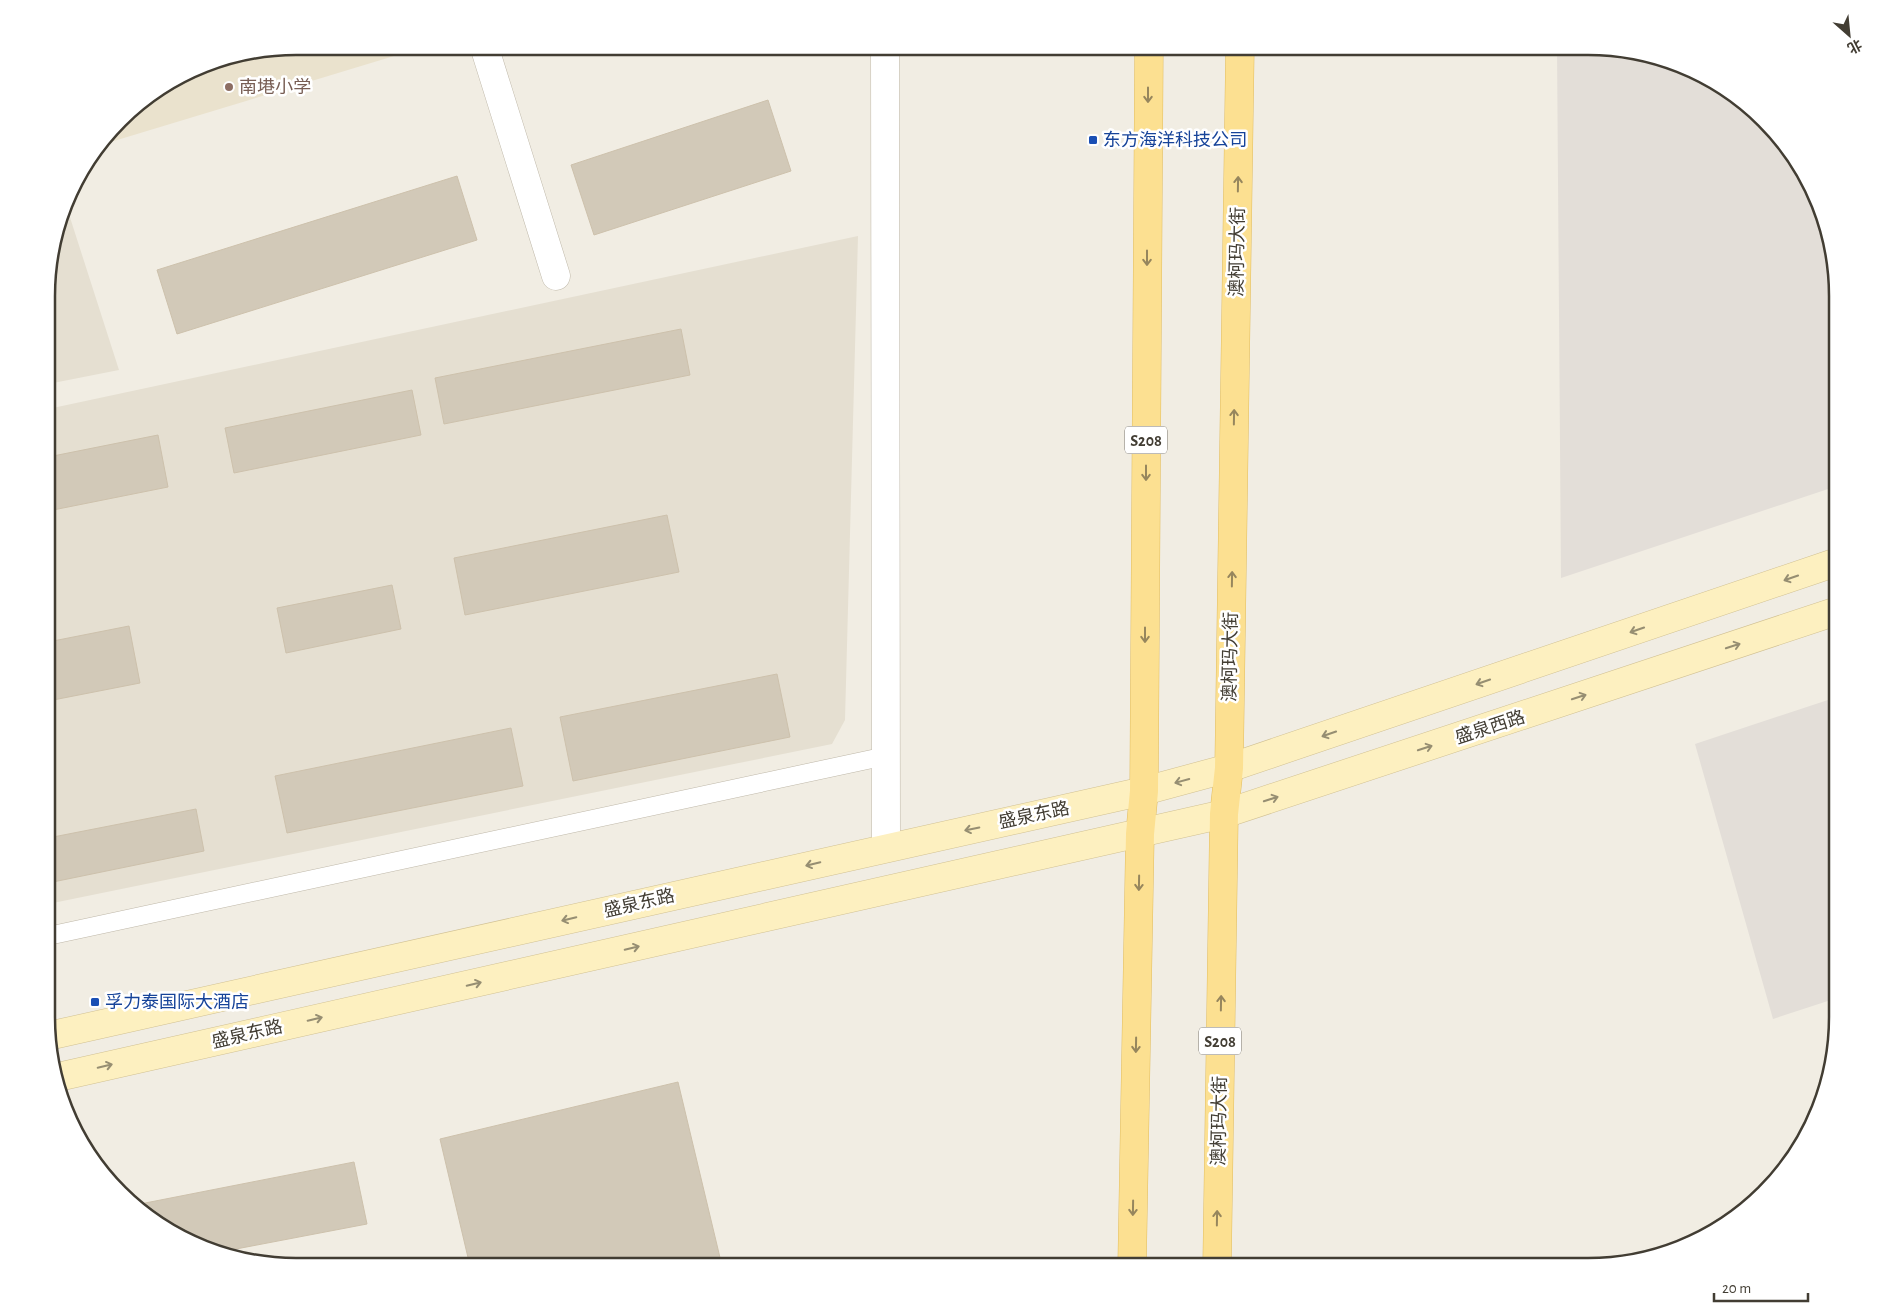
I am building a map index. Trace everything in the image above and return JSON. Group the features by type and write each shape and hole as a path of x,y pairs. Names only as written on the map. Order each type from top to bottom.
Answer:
{"main road":[{"name":"S208","path":"1132,1258 1140,834 1144,791 1149,55"},
{"name":"澳柯玛大街","path":"1217,1258 1224,814 1228,768 1240,55"}],"street":[{"path":"487,55 556,276"},
{"path":"885,55 886,848"},
{"path":"1228,768 1829,565"},
{"name":"盛泉西路","path":"1140,834 1224,814 1829,615"},
{"name":"盛泉东路","path":"56,1034 1144,791 1228,768"},
{"name":"盛泉东路","path":"62,1076 1140,834"}],"lane":[{"path":"55,934 886,756"}],"shaded area":[{"name":"南塂小学","path":"296,55 397,55 111,142 125,125 175,87 204,73 233,63 264,57"},
{"path":"1557,55 1620,57 1651,63 1680,73 1709,87 1735,105 1759,125 1779,149 1804,189 1821,233 1827,264 1829,296 1829,489 1561,578"},
{"path":"69,215 119,370 55,383 57,264 63,233"},
{"path":"858,236 845,720 832,744 55,903 55,408"},
{"path":"1829,700 1829,1001 1773,1019 1695,744"}],"building":[{"path":"768,100 791,171 594,235 571,165"},
{"path":"457,176 477,240 177,334 157,270"},
{"path":"681,329 690,375 444,424 435,378"},
{"path":"412,390 421,435 234,473 225,428"},
{"path":"158,435 168,487 55,510 55,456"},
{"path":"667,515 679,572 465,615 454,558"},
{"path":"392,585 401,629 286,653 277,608"},
{"path":"129,626 140,683 55,700 55,641"},
{"path":"777,674 790,737 573,781 560,717"},
{"path":"511,728 523,786 287,833 275,776"},
{"path":"196,809 204,851 55,882 55,837"},
{"path":"678,1082 720,1258 468,1258 440,1139"},
{"path":"354,1162 367,1224 232,1250 204,1240 175,1226 143,1203"}],"place":[{"name":"南塂小学","path":"229,87"},
{"name":"东方海洋科技公司","path":"1093,140"},
{"name":"孚力泰国际大酒店","path":"95,1002"}]}
